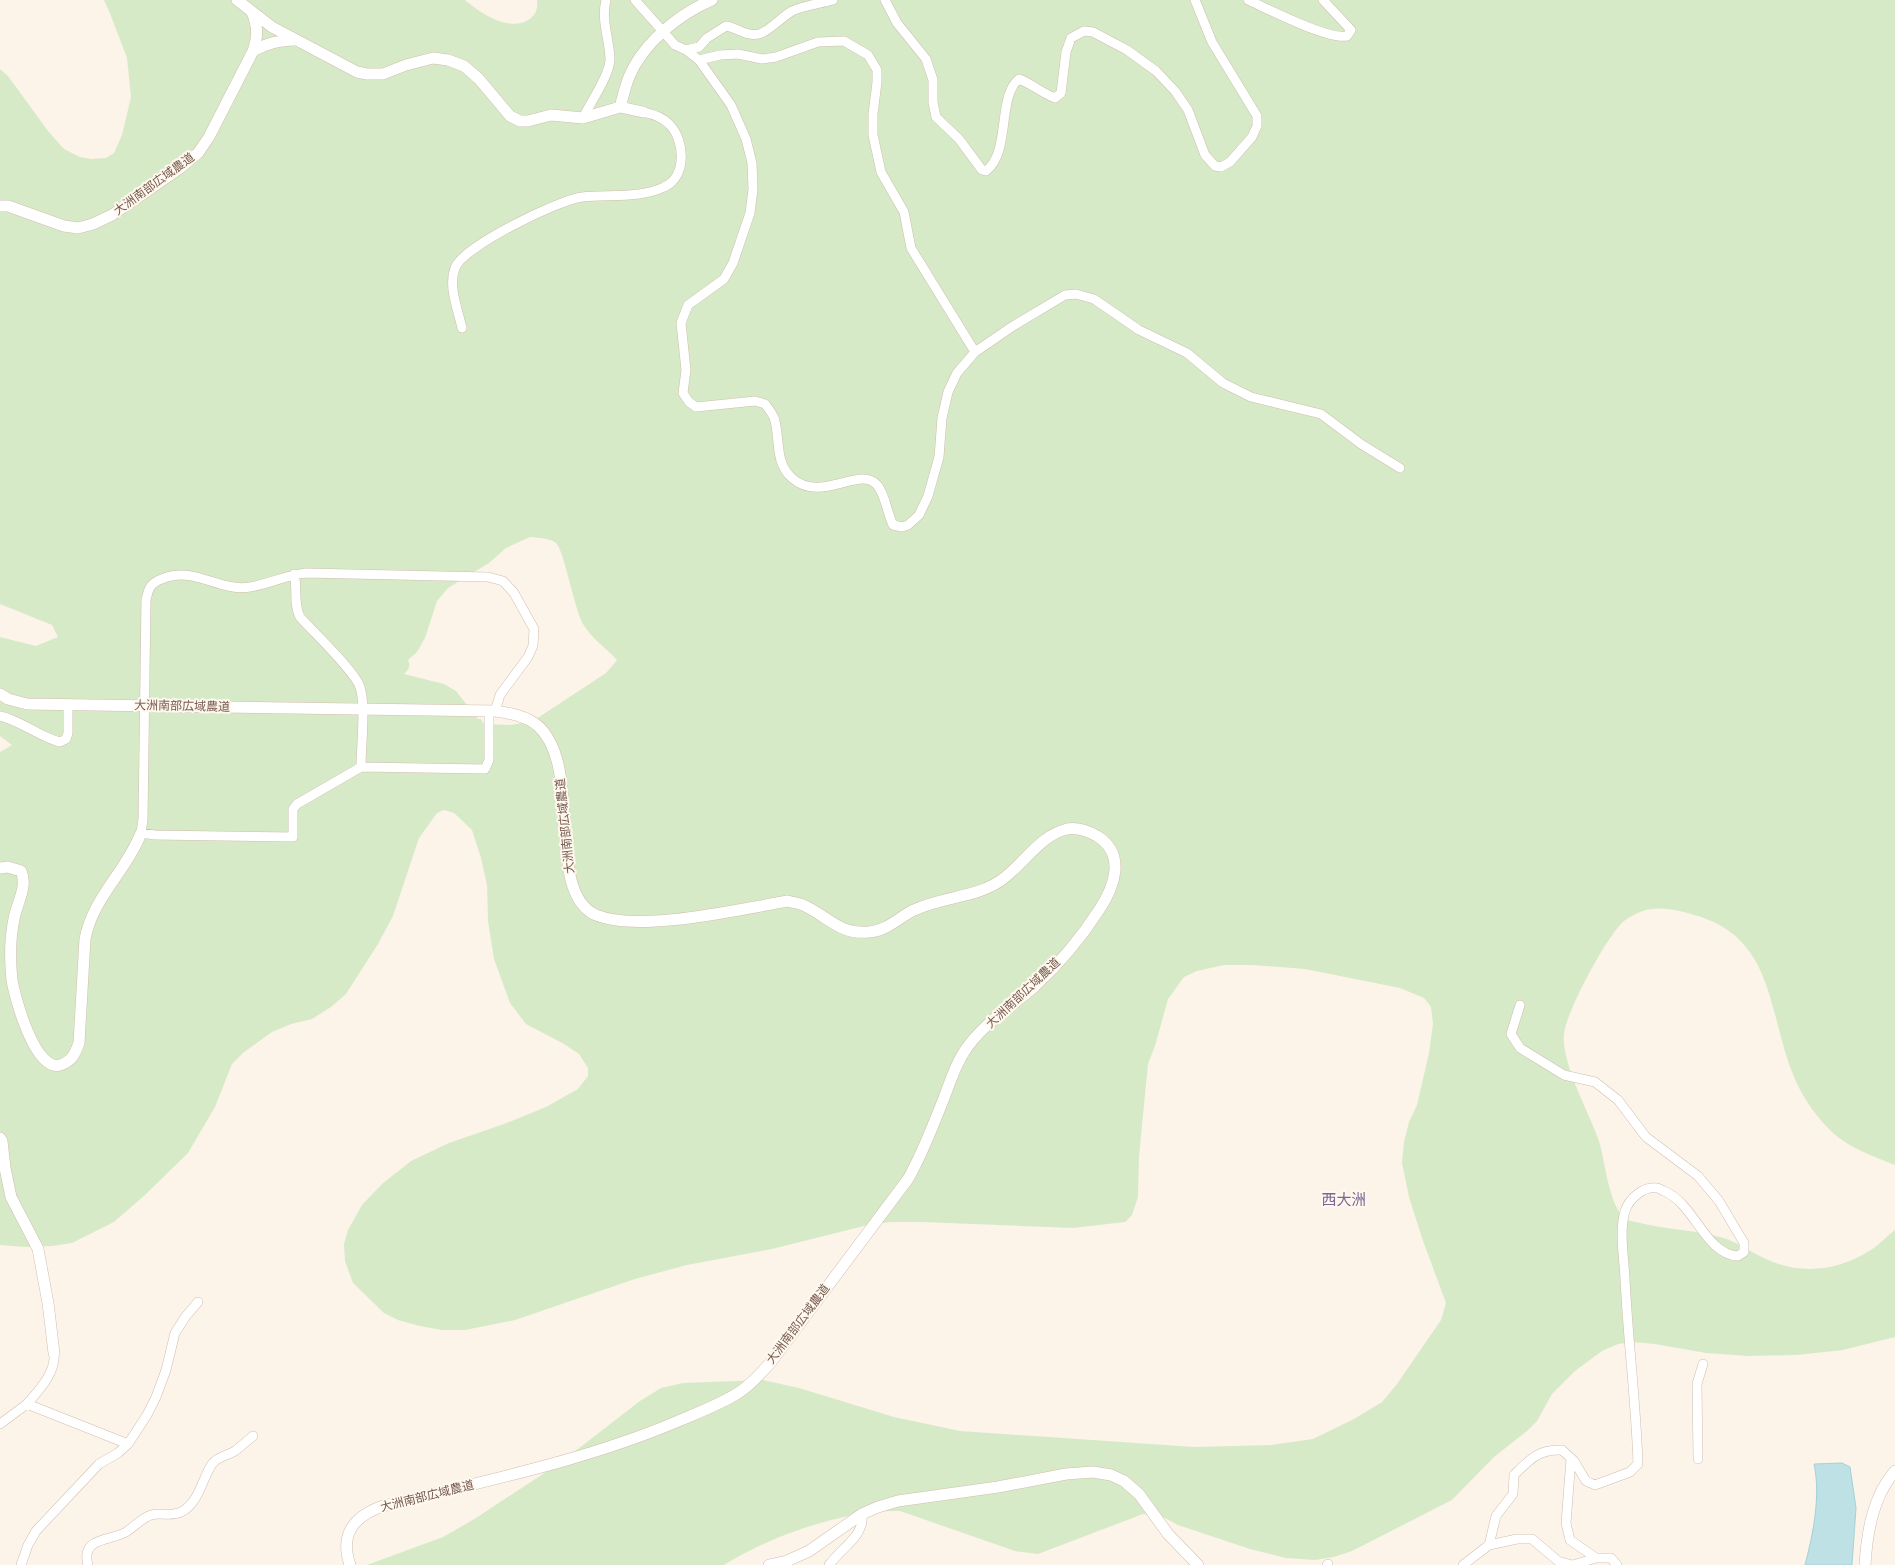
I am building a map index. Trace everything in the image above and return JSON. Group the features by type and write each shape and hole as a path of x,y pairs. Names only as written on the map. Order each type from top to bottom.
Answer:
{"street":[{"path":"237,0 272,27 293,40 357,72 383,74 406,65 433,58 448,60 469,70 510,116 520,121 552,115 583,118 620,107 659,116 669,123 677,134 681,148 681,163 676,177 666,187 648,192 581,197 561,202 487,240 461,257 455,267 452,279 462,328"},
{"path":"583,118 605,75 610,59 603,11 606,0"},
{"path":"635,0 675,45 686,50 699,60 731,105 746,139 752,163 753,189 750,213 733,264 724,280 688,305 681,322 686,370 683,393 689,402 696,407 755,402 765,404 775,419 778,453 783,468 793,479 807,486 818,488 869,479 877,484 882,492 888,516 893,525 902,527 908,525 919,515 928,496 939,457 942,418 948,392 957,373 975,352 1049,304 1065,295 1076,294 1094,299 1138,330 1187,353 1223,383 1251,397 1321,414 1360,444 1400,468"},
{"path":"620,107 630,76 643,55 663,30 678,19 712,0"},
{"path":"686,50 699,47 707,38 726,26 734,27 746,34 760,34 790,12 808,5 833,0"},
{"path":"885,0 897,23 926,59 933,80 933,102 936,117 959,139 982,170 986,171 993,166 1001,142 1009,96 1015,83 1019,79 1030,83 1041,92 1055,98 1062,93 1066,52 1071,38 1084,31 1093,32 1127,50 1156,71 1175,91 1188,110 1205,155 1215,166 1222,167 1230,162 1252,137 1257,126 1257,116 1212,42 1195,0"},
{"path":"1248,0 1312,28 1341,37 1347,36 1351,30 1323,0"},
{"name":"大洲南部広域農道","path":"0,206 8,206 64,226 78,228 93,224 112,215 180,168 198,153 209,137 254,51 258,37 257,25 252,11"},
{"path":"254,51 265,44 293,40"},
{"path":"699,60 720,54 738,54 762,59 776,57 818,42 844,41 868,55 877,70 873,135 882,172 904,212 911,248 975,352"},
{"path":"0,868 8,867 21,871 24,878 14,919 11,952 12,982 21,1014 34,1046 46,1062 57,1066 66,1063 75,1056 79,1043 84,939 88,923 95,907 134,849 141,833 143,820 146,600 148,589 156,581 177,574 192,575 231,587 249,587 294,574 350,574 488,577 503,581 514,593 534,629 533,646 528,657 500,696 492,711 489,760 485,769 361,767 296,804 293,809 293,837 155,835 141,833"},
{"path":"294,574 296,581 296,610 300,617 352,675 360,687 362,709 361,767"},
{"name":"大洲南部広域農道","path":"0,694 8,699 27,704 492,711 515,714 537,725 551,742 558,762 562,786 570,879 575,895 584,906 595,914 613,920 656,922 788,901 804,905 839,928 854,932 871,932 886,928 914,910 932,903 987,889 1004,879 1050,835 1069,828 1088,831 1105,842 1115,857 1116,873 1111,890 1082,936 1035,986 975,1037 964,1051 921,1155 908,1179 771,1362 752,1382 739,1393 721,1402 604,1449 380,1507 364,1513 354,1524 347,1536 346,1554 350,1565"},
{"path":"0,716 25,725 50,740 60,742 66,739 68,732 68,705"},
{"path":"1489,1545 1496,1516 1514,1494 1514,1475 1531,1458 1549,1449 1562,1450 1571,1459 1586,1481 1595,1485 1630,1472 1638,1464 1622,1235 1625,1211 1629,1200 1642,1191 1656,1188 1670,1194 1688,1209 1714,1245 1728,1255 1738,1256 1744,1252 1744,1243 1719,1201 1698,1176 1646,1137 1618,1100 1595,1082 1564,1075 1520,1048 1511,1034 1520,1005"},
{"path":"0,1138 11,1196 38,1249 48,1303 55,1360 50,1374 27,1404 0,1424"},
{"path":"21,1565 28,1545 36,1531 99,1464 118,1453 128,1444 156,1397 176,1333 186,1316 198,1302"},
{"path":"1698,1460 1696,1384 1703,1364"},
{"path":"27,1404 128,1444"},
{"path":"88,1565 86,1559 88,1551 100,1540 123,1533 147,1516 154,1514 174,1515 183,1511 197,1495 212,1464 220,1456 236,1450 253,1436"},
{"path":"1571,1459 1566,1523 1570,1540 1596,1558"},
{"path":"1865,1565 1866,1544 1872,1516 1887,1481 1895,1471"},
{"path":"770,1565 787,1562 809,1551 862,1514 898,1501 998,1487 1066,1474 1093,1472 1111,1475 1124,1481 1140,1494 1168,1534 1198,1565"},
{"path":"829,1565 836,1554 857,1536 864,1523 862,1514"},
{"path":"1463,1565 1489,1545 1517,1538 1532,1539 1558,1561 1573,1565 1596,1558 1611,1558 1617,1565"}],"green space":[{"path":"104,0 465,0 487,15 512,24 528,20 533,16 537,9 537,0 1895,0 1895,1165 1843,1141 1818,1117 1804,1097 1794,1077 1773,1006 1756,961 1742,943 1723,927 1698,916 1678,911 1650,909 1631,916 1623,922 1614,932 1587,977 1571,1010 1564,1034 1564,1046 1571,1073 1599,1141 1611,1194 1615,1204 1625,1218 1651,1225 1727,1239 1773,1262 1786,1266 1811,1269 1836,1266 1860,1257 1895,1230 1895,1337 1843,1350 1797,1355 1748,1356 1706,1353 1655,1344 1633,1342 1618,1344 1602,1351 1575,1371 1552,1394 1537,1421 1494,1457 1452,1500 1352,1551 1334,1557 1315,1560 1286,1558 1250,1549 1178,1525 1161,1516 1143,1514 1038,1554 1015,1551 900,1511 856,1515 809,1526 764,1544 724,1565 367,1565 443,1537 476,1518 561,1462 640,1401 661,1388 683,1383 763,1380 799,1388 894,1417 960,1431 1194,1447 1271,1445 1313,1439 1354,1419 1382,1402 1397,1384 1441,1320 1446,1303 1409,1197 1402,1163 1404,1142 1409,1122 1417,1105 1429,1053 1433,1024 1431,1007 1424,998 1400,988 1305,969 1224,965 1197,971 1184,977 1168,999 1148,1064 1139,1156 1138,1197 1132,1215 1125,1222 1073,1228 921,1222 891,1222 868,1225 772,1249 687,1265 635,1279 515,1320 465,1330 442,1330 420,1326 398,1320 384,1313 353,1283 345,1261 344,1244 348,1230 362,1205 382,1184 411,1161 449,1143 546,1107 578,1089 588,1076 588,1068 579,1054 526,1024 510,1003 494,959 488,921 487,885 472,830 454,813 444,810 437,813 419,838 393,916 378,944 346,994 331,1007 312,1019 291,1024 272,1032 243,1053 232,1064 215,1107 188,1153 114,1222 72,1243 26,1247 0,1245 0,752 12,745 0,736 0,637 36,646 58,637 52,625 0,604 0,69 8,76 48,131 64,149 80,157 91,159 106,158 114,153 122,135 131,97 127,58","holes":["530,537 547,539 556,543 562,556 583,624 594,638 617,660 606,673 533,721 510,725 484,724 456,691 444,684 404,674 409,667 408,660 417,652 425,638 437,601 448,588 489,563 506,548"]}],"water":[{"path":"1842,1463 1850,1467 1856,1508 1852,1565 1805,1565 1813,1528 1816,1502 1817,1489 1814,1464"}],"district":[{"name":"西大洲","path":"1344,1200"}]}
